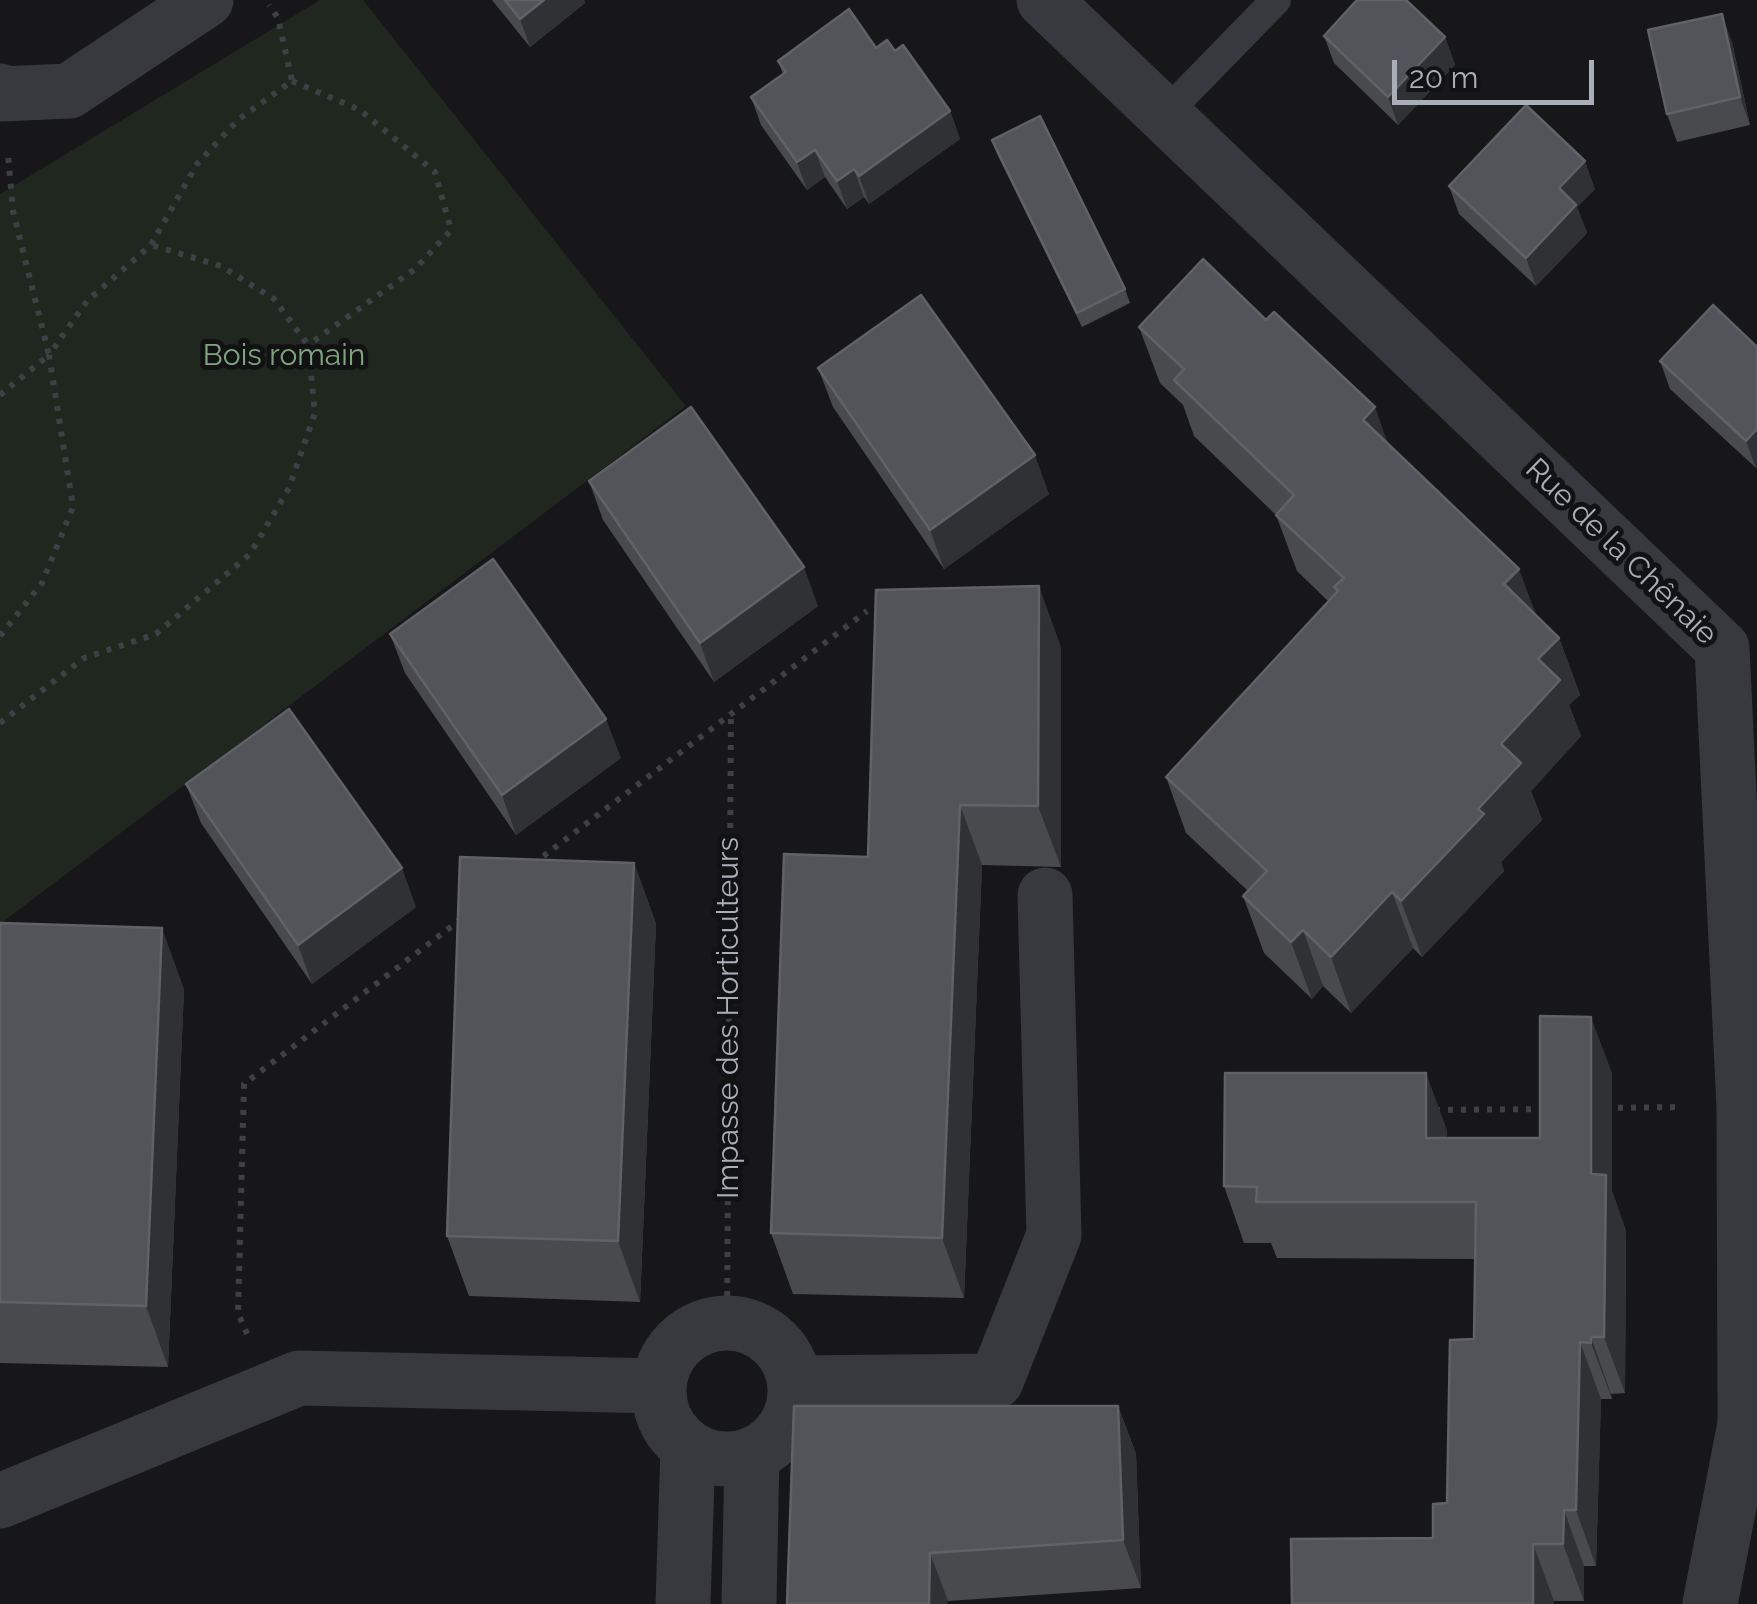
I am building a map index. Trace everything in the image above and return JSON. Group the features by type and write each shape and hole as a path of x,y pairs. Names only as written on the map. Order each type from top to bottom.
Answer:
{"street":[{"path":"1,92 69,91 206,0"},
{"name":"Rue de la Chênaie","path":"1044,0 1740,644 1746,1424 1710,1604"},
{"path":"796,1383 996,1381 1054,1236 1045,895"},
{"path":"726,1322 746,1324 780,1346 796,1383 789,1418 780,1434 752,1454 719,1459 688,1447 665,1420 659,1404 662,1366 688,1334 726,1322"},
{"path":"0,1502 299,1378 659,1386"},
{"path":"683,1604 688,1447"},
{"path":"749,1604 752,1454"}],"lane":[{"path":"1164,115 1276,0"}],"path":[{"path":"266,0 278,18 292,81"},
{"path":"0,395 49,356 87,301 152,245 196,164 240,119 292,81"},
{"path":"292,81 360,110 436,172 450,230 415,269 308,345"},
{"path":"0,636 42,583 73,507 49,356 13,211 1,92"},
{"path":"0,722 84,658 156,634 250,554 289,488 315,413 308,345 274,299 222,266 152,245"},
{"path":"527,869 867,611"},
{"name":"Impasse des Horticulteurs","path":"726,1322 730,714"},
{"path":"270,1390 238,1313 244,1084 480,905"},
{"path":"1589,1108 1744,1107"},
{"path":"1434,1110 1550,1109"}],"green space":[{"name":"Bois romain","path":"320,0 363,0 686,406 0,924 0,194"}],"building":[{"path":"505,0 544,0 520,19"},
{"path":"1357,0 1406,0 1445,37 1388,97 1324,36"},
{"path":"849,9 876,48 887,40 895,51 903,45 950,111 859,176 854,169 837,181 815,150 797,162 751,97 786,72 778,61"},
{"path":"1722,14 1740,97 1667,114 1648,30"},
{"path":"1526,105 1585,161 1559,188 1576,205 1526,258 1449,186"},
{"path":"1040,116 1125,289 1077,313 992,140"},
{"path":"1203,259 1266,320 1274,312 1375,407 1363,420 1519,569 1504,584 1559,638 1538,659 1560,680 1501,744 1521,763 1478,809 1484,814 1401,901 1392,892 1331,957 1303,930 1291,942 1243,896 1267,871 1166,777 1338,591 1334,587 1344,578 1276,515 1294,495 1174,380 1184,369 1139,327"},
{"path":"921,295 1035,455 930,530 818,368"},
{"path":"1713,305 1757,347 1757,429 1746,441 1660,361"},
{"path":"691,407 804,567 700,643 589,481"},
{"path":"493,559 606,719 502,795 390,634"},
{"path":"1039,586 1038,806 960,805 942,1238 771,1233 784,854 868,857 876,590"},
{"path":"289,709 402,868 298,945 186,784"},
{"path":"460,857 634,863 618,1241 447,1236"},
{"path":"0,923 162,928 146,1306 0,1302"},
{"path":"1540,1016 1591,1017 1591,1174 1606,1175 1604,1337 1591,1337 1591,1343 1580,1342 1576,1510 1564,1510 1563,1544 1533,1544 1533,1604 1292,1604 1291,1539 1433,1538 1433,1504 1447,1503 1450,1340 1474,1339 1476,1202 1256,1202 1257,1187 1224,1186 1225,1073 1426,1073 1426,1138 1540,1138"},
{"path":"794,1406 1118,1406 1123,1540 930,1553 929,1604 787,1604"}]}
